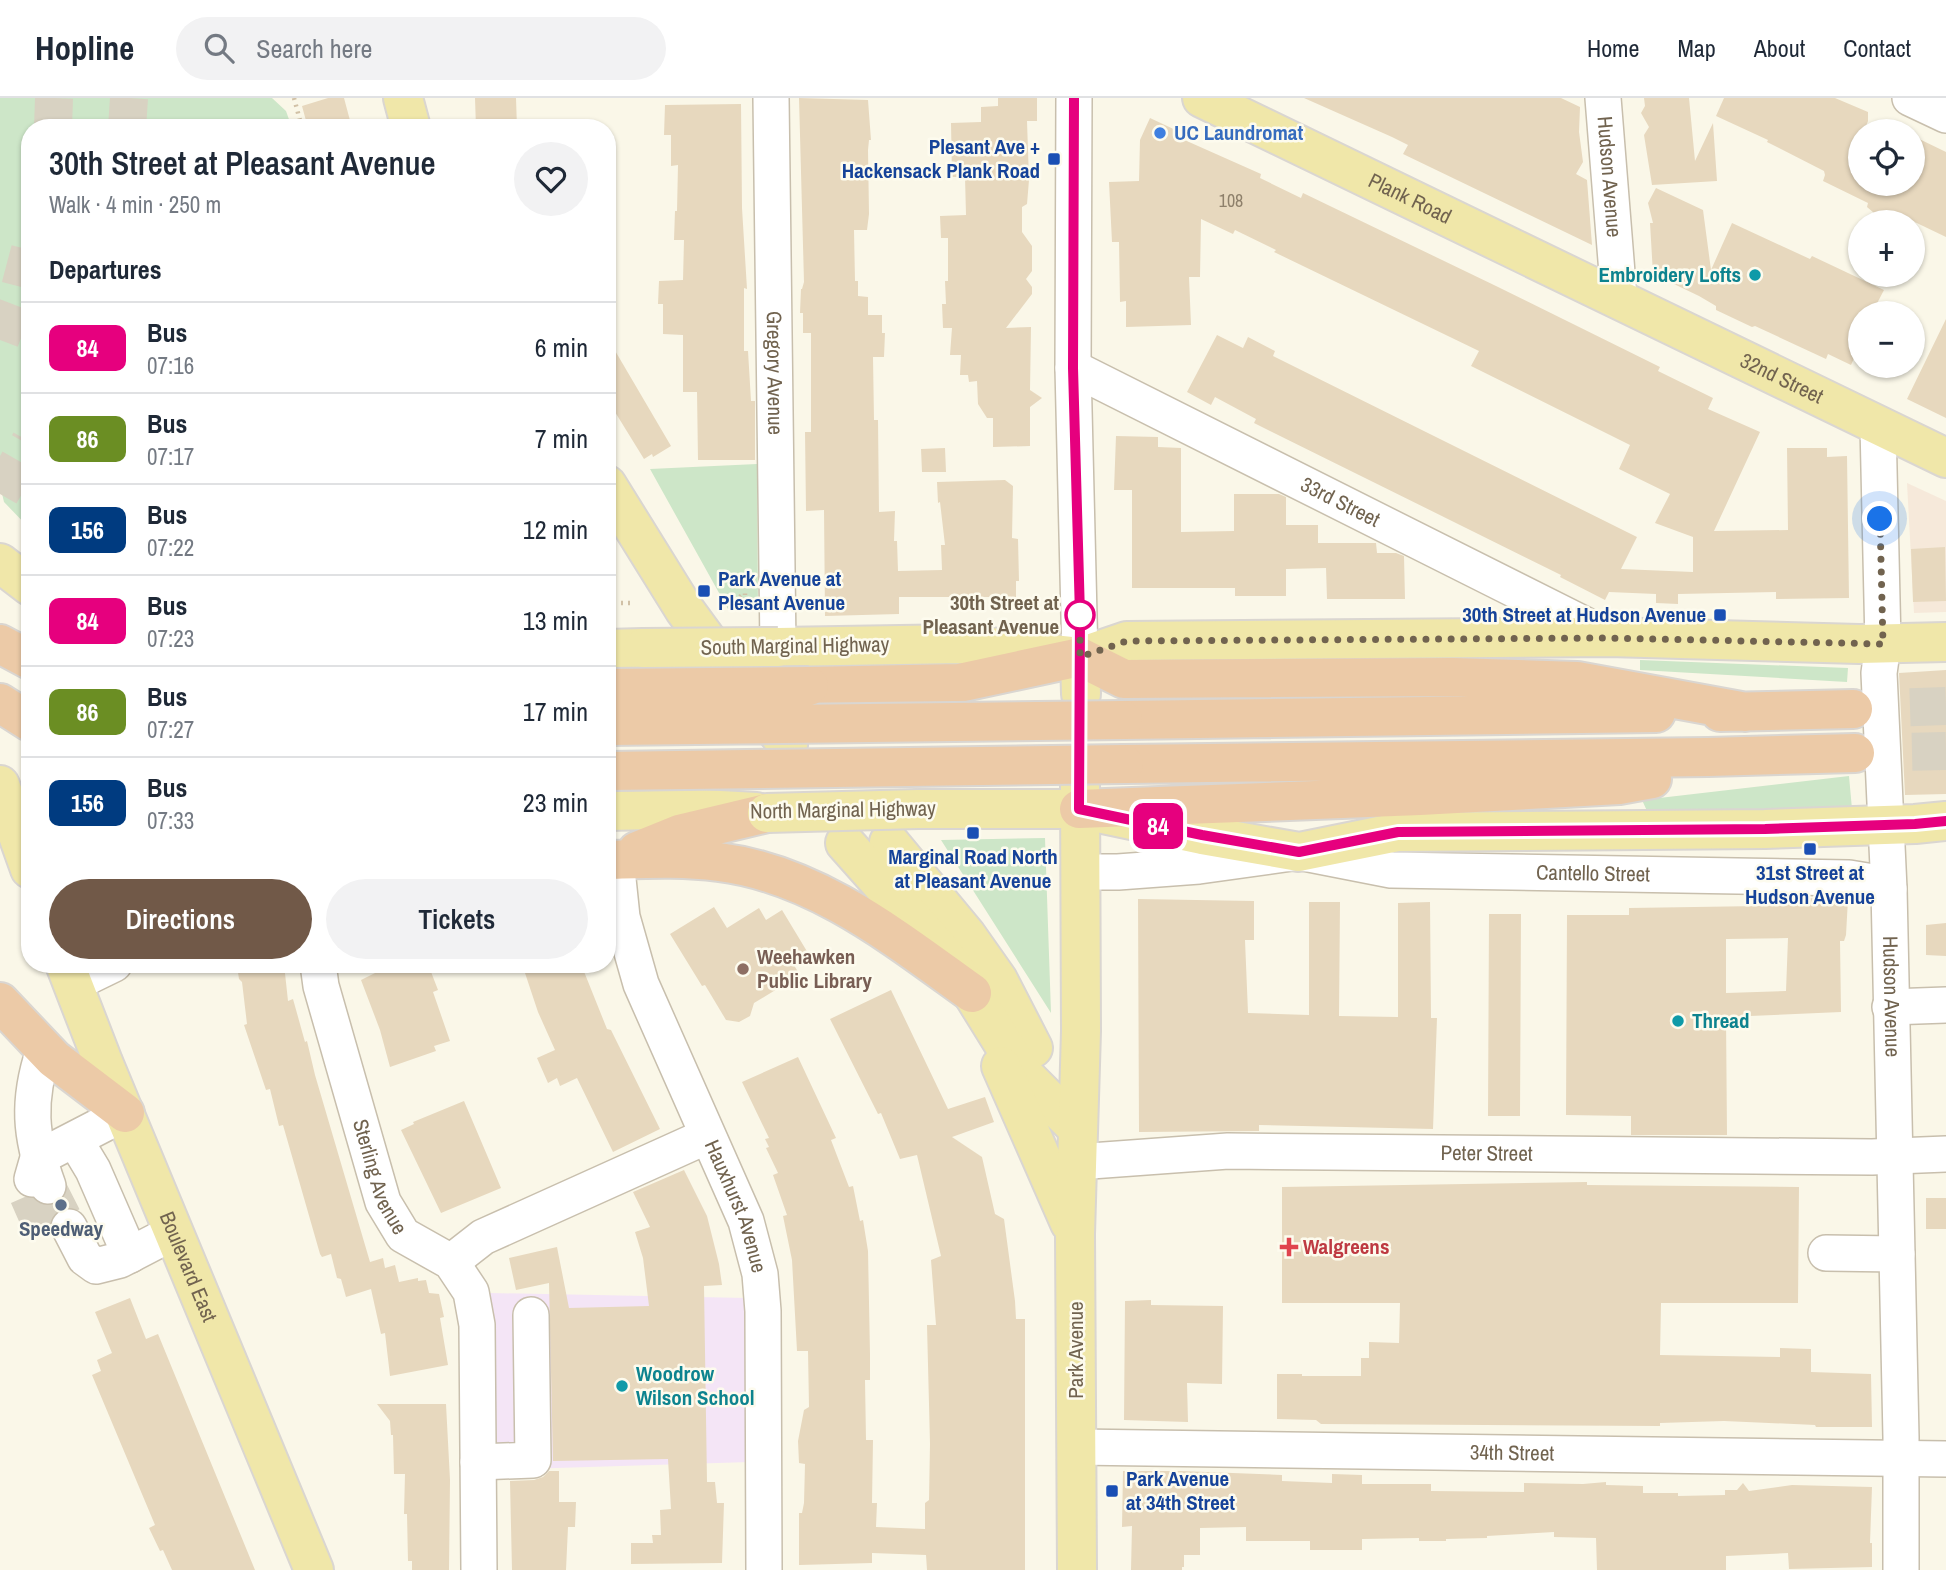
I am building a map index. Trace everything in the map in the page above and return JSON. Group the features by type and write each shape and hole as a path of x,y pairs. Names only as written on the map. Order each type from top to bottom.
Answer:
{"highway":[{"path":"0,644 21,656"},
{"path":"616,688 959,682 1080,657 1124,679 1453,677 1577,681 1746,712"},
{"path":"0,701 21,709"},
{"path":"0,701 21,716"},
{"path":"616,726 1853,709"},
{"path":"616,771 1855,753"},
{"path":"1079,795 1420,796 1619,785 1799,755"},
{"path":"616,858 679,834 766,813"},
{"path":"616,860 652,858 719,862 780,877 823,895 863,917 972,993"},
{"path":"0,1002 44,1050 125,1113"}],"main road":[{"path":"403,98 409,119"},
{"name":"Plank Road","path":"1202,98 1619,298"},
{"name":"32nd Street","path":"1619,298 1946,458"},
{"path":"616,499 684,609 727,669 788,745"},
{"path":"0,563 21,579"},
{"name":"South Marginal Highway","path":"625,648 961,644 1080,657 1127,641 1609,638 1883,644 1946,642"},
{"path":"1080,657 1081,694"},
{"path":"0,662 21,661"},
{"path":"0,785 21,826"},
{"name":"Cantello Street","path":"1079,795 1202,835 1299,852 1398,832 1717,830 1946,821"},
{"name":"North Marginal Highway","path":"616,811 701,809 766,813 918,809 1079,795"},
{"name":"Park Avenue","path":"1077,1570 1075,1234 1081,1031 1079,795"},
{"name":"Park Avenue","path":"889,842 949,912 998,981 1077,1146"},
{"path":"845,843 941,951 972,993 1021,1072 1077,1146"},
{"name":"Boulevard East","path":"69,974 314,1570"},
{"path":"972,993 989,1040 1075,1234"}],"street":[{"name":"Gregory Avenue","path":"771,98 778,647"},
{"path":"1074,98 1073,368 1080,657"},
{"name":"Hudson Avenue","path":"1604,98 1619,298"},
{"path":"1910,98 1946,115"},
{"name":"33rd Street","path":"1073,368 1609,638"},
{"name":"Hudson Avenue","path":"1878,425 1883,644 1879,673 1889,888 1901,1570"},
{"name":"Cantello Street","path":"1080,872 1199,866 1299,852 1391,870 1849,877 1889,888"},
{"name":"Hauxhurst Avenue","path":"616,883 622,917 641,984 746,1220 760,1274 763,1311 765,1570"},
{"name":"Sterling Avenue","path":"320,973 324,999 383,1202 403,1235 452,1262 471,1292 477,1325 479,1570"},
{"path":"1890,1007 1946,1005"},
{"path":"44,1050 38,1069 33,1109 38,1180 75,1140 125,1113"},
{"path":"452,1262 483,1237 707,1136"},
{"path":"75,1140 93,1170 130,1255"},
{"name":"Peter Street","path":"1077,1146 1228,1151 1895,1156 1946,1154"},
{"path":"57,1232 96,1266 120,1260 174,1231"},
{"path":"1826,1253 1897,1254"},
{"path":"478,1462 533,1460 531,1315"},
{"name":"34th Street","path":"1076,1447 1946,1459"}],"path":[{"path":"294,98 300,119"},
{"path":"616,603 631,603"}],"shaded area":[{"path":"1907,483 1946,501 1946,612 1914,613"},
{"path":"490,1293 747,1298 750,1462 495,1470"}],"green space":[{"path":"0,98 272,98 286,111 289,119 21,119 21,520 4,502 0,485"},
{"path":"757,464 758,607 728,609 650,469"},
{"path":"1640,660 1848,668 1847,682 1640,670"},
{"path":"1849,776 1852,809 1647,811 1642,800"},
{"path":"1045,838 1051,1013 941,840"}],"building":[{"path":"328,98 344,98 350,119 306,119 302,106"},
{"path":"475,98 516,98 517,119 476,119"},
{"path":"799,98 868,100 871,140 868,150 869,214 867,230 854,230 855,281 858,281 858,296 868,297 868,315 882,315 882,333 885,333 884,357 873,357 874,420 878,420 879,512 895,511 894,541 897,541 898,571 942,570 941,545 945,545 937,482 1005,480 1013,486 1012,538 1018,539 1019,581 1016,581 1016,597 899,597 899,614 825,616 824,510 806,511 805,432 811,432 811,333 803,333 803,313 800,313 804,282"},
{"path":"998,98 1037,98 1037,121 1027,121 1029,180 1027,204 1022,207 1022,232 1032,246 1032,271 1026,279 1032,287 1032,294 1006,328 1031,327 1030,390 1042,398 1030,407 1030,446 993,447 993,418 987,418 978,404 977,381 969,382 968,375 960,375 961,355 950,355 952,328 943,328 942,304 946,304 945,281 948,281 948,238 941,238 940,216 966,215 965,177 952,177 951,123 981,122 981,107 998,106"},
{"path":"1304,98 1561,98 1580,107 1579,132 1583,162 1576,174 1587,180 1592,245 1403,154 1408,145"},
{"path":"1644,98 1689,98 1695,161 1713,123 1717,181 1652,185 1644,135 1649,127 1641,113 1645,106"},
{"path":"1724,98 1835,98 1868,112 1868,119 1848,119 1848,193 1823,181 1824,171 1767,142 1768,140 1716,116"},
{"path":"741,104 742,208 747,289 744,288 744,351 748,351 751,401 755,401 755,460 698,460 697,392 683,392 683,335 663,334 663,304 658,304 659,281 683,280 684,240 674,240 678,165 671,166 671,135 664,135 665,105"},
{"path":"1150,118 1182,133 1180,138 1261,174 1260,178 1301,198 1303,193 1660,367 1658,371 1713,398 1708,409 1760,432 1714,531 1788,530 1787,448 1827,448 1827,457 1847,456 1849,598 1776,599 1776,592 1678,594 1678,604 1656,603 1656,594 1609,592 1605,600 1560,577 1561,575 1254,423 1256,419 1215,397 1211,405 1187,392 1217,335 1243,348 1248,337 1275,351 1273,356 1637,537 1621,569 1693,572 1693,537 1655,523 1670,494 1619,469 1630,445 1471,366 1479,351 1274,252 1276,250 1235,230 1233,234 1201,219 1200,277 1189,277 1191,325 1126,327 1126,301 1120,302 1119,242 1112,242 1109,182 1139,181 1140,140"},
{"path":"1925,142 1946,152 1946,237 1925,227 1925,210 1870,210 1867,207 1868,203 1854,196 1925,196"},
{"path":"1656,188 1703,210 1711,270 1732,223 1810,259 1812,256 1848,273 1848,287 1878,287 1884,290 1878,301 1848,301 1848,364 1828,354 1826,359 1755,326 1752,327 1716,310 1716,306 1699,296 1653,274 1650,223 1653,223 1648,203"},
{"path":"1946,319 1946,418 1907,399 1917,378 1925,378 1925,362"},
{"path":"616,352 671,446 653,457 652,454 644,459 616,414"},
{"path":"1116,436 1158,437 1158,447 1181,448 1181,532 1234,531 1234,494 1279,494 1286,497 1286,525 1318,525 1318,543 1376,543 1377,553 1404,556 1405,599 1327,599 1326,568 1286,569 1286,596 1235,596 1235,588 1132,588 1132,490 1114,490"},
{"path":"945,448 946,472 922,472 921,449"},
{"path":"1945,547 1946,601 1913,602 1911,549"},
{"path":"1946,670 1946,794 1905,795 1899,673"},
{"path":"1760,897 1848,899 1846,935 1844,941 1840,941 1841,1012 1726,1017 1727,1135 1631,1135 1631,1116 1566,1115 1567,915 1629,915 1629,908 1760,906","holes":["1788,938 1786,991 1726,993 1726,939"]},
{"path":"1138,899 1254,901 1254,940 1245,940 1248,1013 1309,1015 1309,902 1340,902 1339,1016 1398,1017 1398,903 1430,902 1431,1018 1437,1018 1433,1129 1259,1125 1259,1131 1139,1132"},
{"name":"Weehawken Public Library","path":"714,907 727,928 759,908 766,920 782,910 808,953 792,962 800,975 754,1003 750,1016 739,1022 726,1020 670,934"},
{"path":"1489,914 1521,914 1520,1116 1488,1116"},
{"path":"1946,923 1946,956 1926,955 1926,925"},
{"path":"238,973 285,973 288,1001 293,999 305,1042 307,1041 370,1262 383,1258 385,1268 395,1265 399,1282 418,1278 418,1281 426,1280 429,1293 439,1294 448,1365 390,1376 385,1333 381,1334 371,1289 346,1297 341,1279 337,1278 331,1254 322,1257 320,1254 283,1125 279,1126 270,1089 266,1090 244,1025 247,1024 242,982"},
{"path":"375,973 431,973 438,990 433,992 450,1041 434,1046 436,1051 390,1067 380,1030 361,980"},
{"path":"525,973 585,973 607,1029 611,1030 660,1129 613,1152 577,1078 560,1086 557,1078 548,1083 537,1058 555,1050"},
{"path":"891,990 948,1109 985,1097 994,1122 952,1137 982,1157 995,1214 1004,1219 1016,1319 1025,1319 1025,1570 927,1570 926,1555 872,1553 872,1563 799,1565 799,1513 802,1513 804,1503 805,1464 799,1463 798,1441 804,1410 809,1407 808,1351 797,1351 792,1260 783,1216 787,1215 773,1175 778,1173 766,1148 769,1147 765,1139 769,1138 742,1082 798,1057 836,1138 831,1140 849,1187 853,1186 868,1251 870,1380 865,1380 866,1440 873,1440 872,1503 877,1503 876,1527 925,1529 925,1503 929,1500 930,1444 927,1325 936,1325 931,1260 941,1256 917,1155 900,1159 881,1113 878,1114 830,1019"},
{"path":"464,1101 501,1188 441,1213 401,1130 414,1124 413,1122"},
{"path":"684,1170 707,1216 722,1285 704,1286 707,1482 715,1482 717,1503 724,1503 722,1563 631,1564 631,1543 653,1543 652,1535 661,1535 660,1510 671,1509 668,1459 553,1461 549,1283 516,1290 509,1258 557,1247 569,1308 649,1306 643,1258 635,1232 650,1227 633,1192"},
{"path":"1587,1182 1587,1185 1799,1187 1798,1303 1661,1303 1660,1355 1780,1357 1780,1348 1811,1349 1811,1372 1871,1374 1872,1427 1816,1427 1724,1421 1660,1423 1660,1426 1321,1424 1316,1420 1277,1419 1277,1374 1361,1376 1361,1358 1369,1358 1369,1342 1399,1343 1400,1303 1282,1303 1282,1187"},
{"path":"1926,1198 1946,1198 1946,1229 1926,1229"},
{"path":"130,1298 146,1339 158,1334 255,1570 172,1570 149,1528 155,1525 92,1375 101,1371 97,1360 112,1353 95,1312"},
{"path":"1151,1300 1151,1305 1223,1306 1222,1384 1187,1383 1188,1422 1124,1420 1125,1301"},
{"path":"377,1404 446,1404 450,1480 449,1570 412,1570 412,1561 408,1561 407,1514 404,1514 405,1474 394,1474 390,1421"},
{"path":"549,1471 559,1471 559,1502 576,1502 575,1527 568,1527 566,1570 512,1570 510,1481 534,1480"},
{"path":"1123,1471 1282,1475 1282,1481 1332,1483 1332,1474 1362,1475 1362,1484 1431,1484 1431,1491 1524,1492 1524,1483 1606,1482 1606,1485 1643,1486 1643,1493 1678,1493 1678,1496 1725,1495 1725,1490 1737,1490 1743,1483 1749,1491 1792,1485 1872,1487 1872,1567 1789,1569 1788,1553 1726,1556 1726,1570 1597,1570 1596,1538 1554,1537 1554,1532 1446,1541 1419,1541 1419,1538 1362,1539 1362,1550 1310,1550 1310,1541 1246,1541 1246,1527 1200,1528 1200,1555 1184,1555 1182,1570 1131,1570 1132,1526 1122,1527"}],"tunnel":[{"path":"53,119 54,98"},
{"path":"128,119 129,98"},
{"path":"0,340 21,284"},
{"path":"0,494 21,458"},
{"path":"1853,709 1946,706"},
{"path":"1855,753 1946,751"},
{"path":"48,1186 69,1227"},
{"path":"27,1196 45,1237"}],"bus line":[{"name":"84","path":"1074,98 1073,368 1080,615 1079,809 1299,852 1398,832 1765,829 1946,821"}],"place":[{"name":"UC Laundromat","path":"1160,133"},
{"name":"Plesant Ave + Hackensack Plank Road","path":"1054,159"},
{"name":"Embroidery Lofts","path":"1755,275"},
{"name":"Park Avenue at Plesant Avenue","path":"704,591"},
{"name":"30th Street at Pleasant Avenue","path":"1080,615"},
{"name":"30th Street at Hudson Avenue","path":"1720,615"},
{"name":"Marginal Road North at Pleasant Avenue","path":"973,833"},
{"name":"31st Street at Hudson Avenue","path":"1810,849"},
{"name":"Weehawken Public Library","path":"743,969"},
{"name":"Thread","path":"1678,1021"},
{"name":"Speedway","path":"61,1205"},
{"name":"Walgreens","path":"1289,1247"},
{"name":"Woodrow Wilson School","path":"622,1386"},
{"name":"Park Avenue at 34th Street","path":"1112,1491"}],"route":[{"path":"1080,615 1080,657 1127,641 1609,638 1883,644 1880,519"}]}
